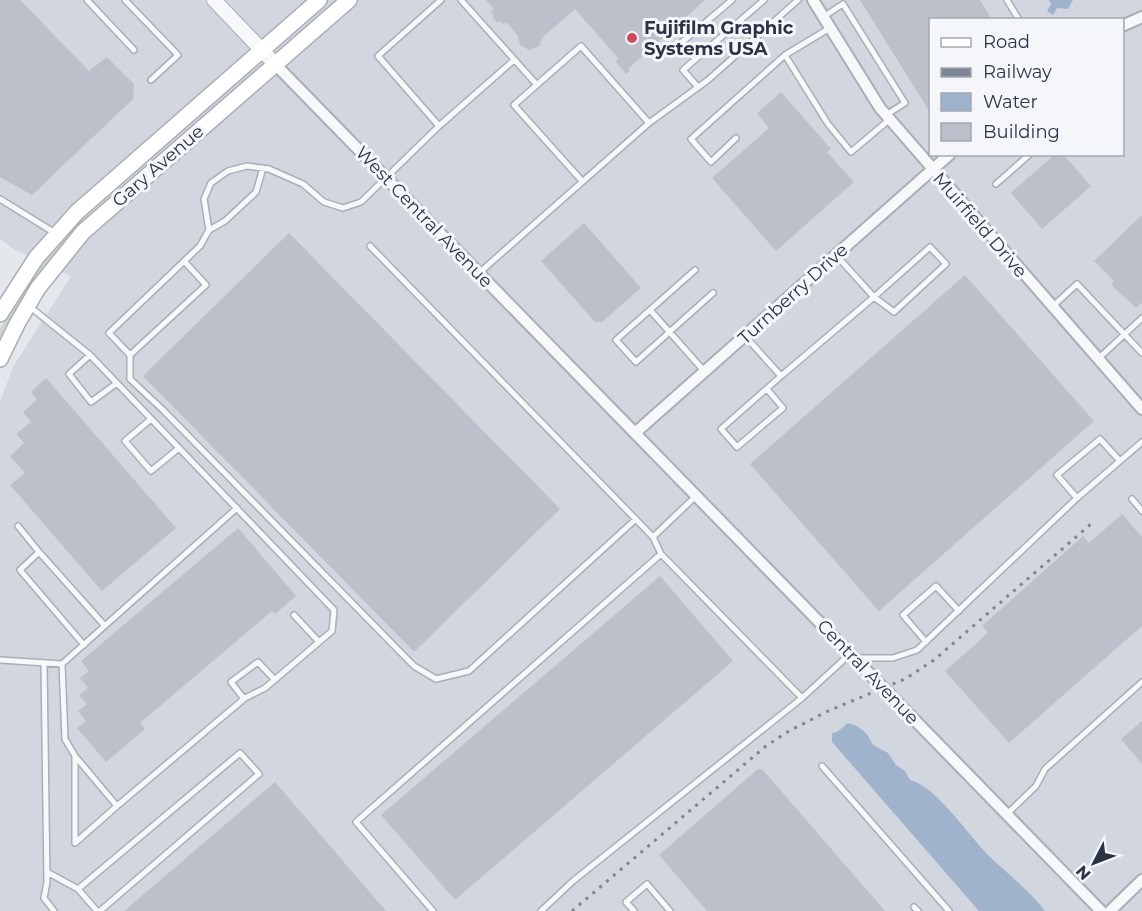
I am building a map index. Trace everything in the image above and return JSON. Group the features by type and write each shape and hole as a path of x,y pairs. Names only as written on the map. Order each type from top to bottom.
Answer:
{"main road":[{"name":"Gary Avenue","path":"0,314 23,275 56,233 91,199 319,0"},
{"name":"Gary Avenue","path":"0,359 27,305 49,272 83,232 349,0"}],"street":[{"name":"West Central Avenue","path":"214,0 635,433"},
{"name":"Muirfield Drive","path":"813,0 859,77 888,117 1142,409"},
{"path":"1124,25 1142,17"},
{"name":"Turnberry Drive","path":"635,433 948,156"},
{"name":"Central Avenue","path":"635,433 1101,911"},
{"path":"1110,911 1142,880"}],"lane":[{"path":"87,0 134,50"},
{"path":"125,0 178,55 151,80"},
{"path":"439,126 378,56 441,0"},
{"path":"461,0 537,85"},
{"path":"695,59 681,43 732,0"},
{"path":"698,87 683,70 757,2 764,0"},
{"path":"785,0 790,7"},
{"path":"479,273 649,123 698,87 798,0"},
{"path":"1006,0 1018,18"},
{"path":"785,55 828,124 851,152 905,103 843,4 823,17"},
{"path":"736,138 711,162 691,139 785,55 830,28"},
{"path":"582,182 514,105 581,46 649,123"},
{"path":"209,230 204,199 211,183 228,171 247,166 270,169 303,184 324,202 343,208 361,202 439,126 514,60"},
{"path":"996,184 1028,156"},
{"path":"263,168 256,192 225,221 209,230 200,246 109,333 130,355 130,379 414,666 436,679 469,671 636,519"},
{"path":"0,199 56,233"},
{"path":"370,246 636,519 653,537 661,554 802,698"},
{"path":"766,389 783,408 737,447 721,429 766,389 874,297 930,247 946,264 894,312 874,297 836,255"},
{"path":"130,355 207,285 184,261"},
{"path":"695,270 616,340 636,362 712,293"},
{"path":"1052,307 1077,284 1142,353"},
{"path":"27,305 90,355 334,610 332,631 265,688 244,699 75,843 75,756"},
{"path":"650,310 705,372"},
{"path":"1098,359 1142,318"},
{"path":"746,336 781,376"},
{"path":"90,355 69,374 91,402 117,383"},
{"path":"151,419 125,441 151,471 179,448"},
{"path":"1077,498 1058,475 1100,438 1119,461"},
{"path":"541,911 573,881 852,656 893,658 917,650 1077,498 1142,442"},
{"path":"653,537 696,496"},
{"path":"1132,500 1142,511"},
{"path":"0,660 62,664 237,508"},
{"path":"18,526 105,626"},
{"path":"39,552 20,570 84,645"},
{"path":"433,911 356,822 661,554"},
{"path":"926,642 903,615 936,586 959,611"},
{"path":"294,615 319,642"},
{"path":"244,699 231,682 258,662 275,680"},
{"path":"44,663 47,872 44,898 54,911"},
{"path":"62,664 65,739 75,756 117,806"},
{"path":"1007,814 1036,786 1045,769 1142,682"},
{"path":"47,872 78,889 98,911 259,774 240,753 78,889"},
{"path":"822,766 950,911"},
{"path":"634,911 626,902 646,884 670,911"}],"shaded area":[{"path":"0,0 1142,0 1142,911 0,911 0,402 13,367 71,276 15,250 0,239"}],"green space":[{"path":"159,150 99,206 57,251 32,285 0,343 0,329 10,310 52,248 78,220"}],"water":[{"path":"1049,0 1073,0 1068,9 1057,8 1053,15 1047,11 1051,4"},
{"path":"848,723 857,726 867,734 873,745 888,753 896,765 905,771 910,780 920,784 941,801 989,856 1045,911 979,911 832,742 832,733 837,732"}],"building":[{"path":"0,0 20,0 89,71 107,57 134,84 133,99 32,195 0,177"},
{"name":"Fujifilm Graphic Systems USA","path":"486,0 705,0 628,69 630,71 626,74 615,61 618,58 575,9 543,37 539,46 529,50 520,45 518,36 506,22 503,25 492,17 494,15 491,11 494,9"},
{"path":"860,0 980,0 991,18 929,18 928,109"},
{"path":"781,92 831,149 827,152 854,182 776,251 712,178 769,128 757,113"},
{"path":"1053,156 1065,156 1091,186 1042,229 1011,193"},
{"path":"1142,215 1142,304 1136,308 1111,285 1114,281 1094,261"},
{"path":"584,223 641,288 602,322 595,322 541,261"},
{"path":"289,233 560,509 414,652 143,376"},
{"path":"965,275 1094,421 879,611 750,464"},
{"path":"46,378 176,528 102,591 10,485 25,473 10,456 24,443 16,434 31,422 23,412 37,400 31,392"},
{"path":"1122,514 1142,537 1142,626 1009,743 945,671 988,633 982,626 1083,536 1089,543"},
{"path":"238,528 296,596 275,614 272,611 140,723 145,729 106,762 77,728 86,721 78,711 87,704 79,695 88,688 80,678 89,671 81,661"},
{"path":"660,576 733,661 455,900 381,815"},
{"path":"1142,721 1142,764 1121,739"},
{"path":"758,769 762,769 885,911 707,911 659,855"},
{"path":"275,782 386,911 124,911"}],"railway":[{"path":"572,911 766,746 828,711 905,679 934,660 1091,524"}],"place":[{"name":"Fujifilm Graphic Systems USA","path":"632,38"}]}
